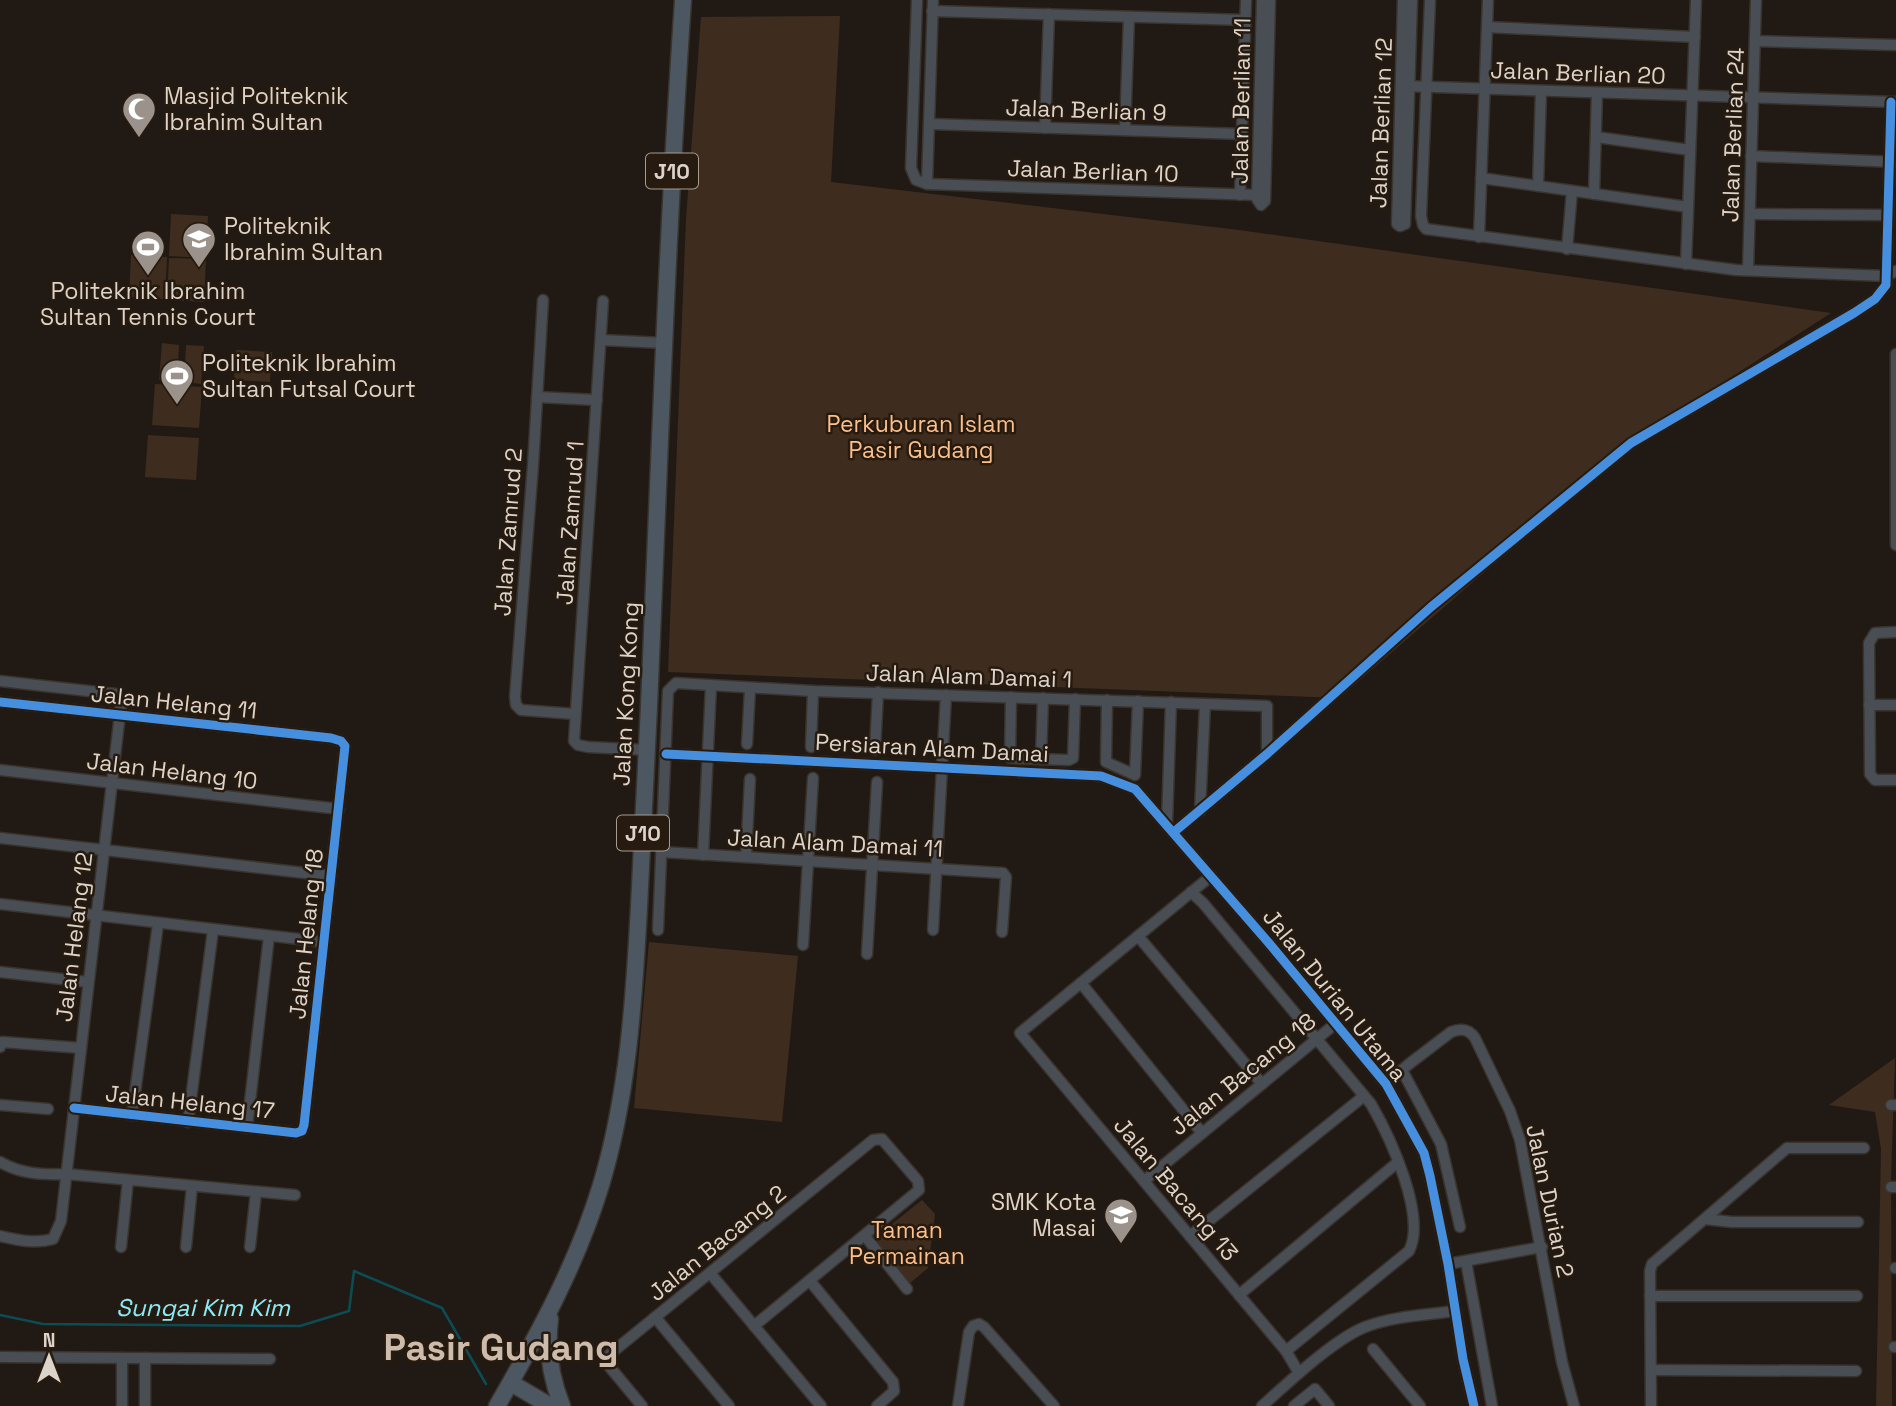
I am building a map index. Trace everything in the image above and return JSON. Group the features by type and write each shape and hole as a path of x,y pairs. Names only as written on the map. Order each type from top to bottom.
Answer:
{"main road":[{"name":"Jalan Kong Kong","path":"504,1403 511,1383 551,1310 583,1239 601,1184 616,1124 630,1038 647,750 670,190 683,0"},
{"path":"551,1310 549,1357 562,1406"},
{"path":"511,1383 550,1406"}],"street":[{"path":"917,0 911,168 916,180 927,184 933,5 1049,14 1246,20"},
{"path":"1240,195 1246,0"},
{"name":"Jalan Berlian 11","path":"1262,0 1258,203 1263,204 1270,0"},
{"name":"Jalan Berlian 12","path":"1403,0 1406,87 1405,224 1400,226 1397,224 1406,87 1412,0"},
{"path":"1430,0 1423,225 1430,231 1748,270 1886,276 1896,271"},
{"path":"1479,237 1488,0"},
{"path":"1686,264 1696,0"},
{"name":"Jalan Berlian 24","path":"1748,270 1756,0"},
{"path":"1045,128 1049,14"},
{"path":"1125,130 1129,17"},
{"path":"1487,27 1695,37"},
{"path":"1755,41 1896,45"},
{"name":"Jalan Berlian 20","path":"1406,87 1893,102"},
{"path":"1538,186 1541,91"},
{"path":"1594,194 1597,93"},
{"path":"1174,832 1267,754 1431,607 1631,443 1865,306 1881,293 1886,285 1886,215 1892,162 1893,102"},
{"name":"Jalan Berlian 9","path":"929,124 1242,134"},
{"path":"1596,137 1690,150"},
{"path":"1751,156 1892,162"},
{"path":"1481,178 1688,207"},
{"name":"Jalan Berlian 10","path":"927,184 1258,195"},
{"path":"1567,249 1572,191"},
{"path":"1750,214 1886,215"},
{"name":"Jalan Zamrud 2","path":"542,299 515,697 516,705 521,710 575,714"},
{"name":"Jalan Zamrud 1","path":"603,301 574,741 578,745 647,750"},
{"path":"601,340 664,343"},
{"path":"1896,354 1896,545"},
{"path":"537,397 597,400"},
{"path":"1896,632 1875,633 1869,643 1871,776 1875,780 1896,780"},
{"path":"0,681 114,694 119,697 120,710"},
{"name":"Jalan Alam Damai 1","path":"666,754 668,691 676,684 750,689 1267,706 1267,754"},
{"path":"703,855 711,686"},
{"path":"747,744 750,689"},
{"path":"811,747 813,691"},
{"path":"875,750 878,692"},
{"path":"933,930 946,695"},
{"path":"1011,697 1010,758 1069,760 1073,758 1075,699"},
{"path":"1041,759 1043,698"},
{"path":"1107,700 1105,762 1135,775 1138,701"},
{"name":"Jalan Helang 11","path":"0,702 120,710 331,738 342,742"},
{"path":"1167,823 1171,702"},
{"path":"1200,811 1205,704"},
{"path":"1869,705 1896,705"},
{"name":"Jalan Helang 12","path":"0,1236 28,1241 53,1239 61,1221 120,710"},
{"name":"Jalan Helang 18","path":"302,1131 346,750 342,742"},
{"path":"658,930 666,754"},
{"name":"Persiaran Alam Damai","path":"666,754 1101,776 1135,789 1174,832"},
{"name":"Jalan Helang 10","path":"0,770 339,809"},
{"path":"803,945 813,778"},
{"path":"746,857 750,779"},
{"path":"867,954 877,782"},
{"name":"Jalan Durian Utama","path":"1174,832 1386,1084 1423,1153 1448,1264 1474,1406"},
{"path":"0,838 331,876"},
{"name":"Jalan Alam Damai 11","path":"662,852 1005,874 1002,932"},
{"path":"1202,1133 1081,983 1211,876"},
{"path":"1191,892 1203,902 1364,1096 1382,1123 1406,1184 1414,1225 1413,1243 1409,1251 1286,1351"},
{"path":"0,904 324,942"},
{"path":"132,1115 158,923"},
{"path":"188,1122 213,930"},
{"path":"247,1128 269,936"},
{"path":"1138,936 1262,1084"},
{"path":"0,972 88,982"},
{"name":"Jalan Bacang 13","path":"1081,983 1020,1033 1286,1351 1299,1373"},
{"name":"Jalan Bacang 18","path":"1144,1181 1335,1024"},
{"name":"Jalan Durian 2","path":"1386,1084 1451,1032 1459,1028 1471,1032 1517,1126 1562,1362 1574,1406"},
{"path":"0,1047 2,1042 81,1048"},
{"path":"1402,1070 1441,1144 1460,1227"},
{"path":"1190,1236 1364,1096"},
{"path":"0,1105 48,1110"},
{"name":"Jalan Helang 17","path":"74,1108 296,1133 302,1131"},
{"name":"Jalan Bacang 2","path":"642,1406 608,1363 608,1357 876,1138 885,1141 920,1184 919,1190 912,1197 865,1236"},
{"path":"1651,1406 1652,1264 1788,1147 1864,1148"},
{"path":"0,1162 24,1172 295,1195"},
{"path":"1239,1295 1398,1162"},
{"path":"121,1247 128,1180"},
{"path":"186,1247 192,1186"},
{"path":"250,1247 256,1192"},
{"path":"1705,1219 1732,1222 1858,1223"},
{"path":"754,1326 865,1236 907,1289"},
{"path":"1448,1264 1542,1247"},
{"path":"1466,1261 1492,1406"},
{"path":"710,1273 821,1406"},
{"path":"810,1281 893,1381 894,1391 877,1406"},
{"path":"1650,1296 1857,1296"},
{"path":"1262,1406 1299,1373 1353,1333 1368,1326 1407,1317 1455,1311"},
{"path":"656,1317 729,1406"},
{"path":"958,1406 970,1329 979,1324 1054,1406"},
{"path":"1373,1349 1420,1406"},
{"path":"0,1357 270,1359"},
{"path":"122,1358 122,1406"},
{"path":"145,1358 145,1406"},
{"path":"1651,1370 1856,1371"},
{"path":"1294,1406 1315,1389 1329,1406"}],"green space":[{"name":"Perkuburan Islam Pasir Gudang","path":"840,16 831,182 1239,230 1831,313 1647,431 1339,698 668,672 686,219 701,17"},
{"name":"Politeknik Ibrahim Sultan Tennis Court","path":"171,214 208,216 205,258 169,256"},
{"name":"Politeknik Ibrahim Sultan Tennis Court","path":"131,255 167,257 165,299 129,297"},
{"name":"Politeknik Ibrahim Sultan Tennis Court","path":"169,258 206,259 204,302 167,300"},
{"path":"162,343 179,345 177,382 159,380"},
{"path":"186,345 204,346 201,384 184,382"},
{"path":"236,350 272,352 270,382 234,380"},
{"name":"Politeknik Ibrahim Sultan Futsal Court","path":"155,384 202,387 199,428 152,425"},
{"path":"148,435 199,438 196,480 145,477"},
{"path":"649,942 798,956 782,1122 634,1108"},
{"path":"1895,1058 1891,1178 1892,1406 1876,1406 1881,1149 1875,1112 1829,1105"},
{"name":"Taman Permainan","path":"922,1200 935,1214 928,1268 909,1284 877,1246 878,1235"}],"waterway":[{"name":"Sungai Kim Kim","path":"0,1315 43,1324 300,1326 349,1311 354,1271 442,1308 486,1384"}],"cycle path":[{"path":"1174,832 1267,754 1431,607 1631,443 1875,299 1886,285 1891,102"},
{"path":"0,702 331,738 341,741 345,746 302,1131 296,1133 74,1108"},
{"path":"666,754 1101,776 1135,789 1268,942 1386,1084 1424,1153 1474,1406"}],"place":[{"name":"Masjid Politeknik Ibrahim Sultan","path":"139,139"},
{"name":"Politeknik Ibrahim Sultan","path":"199,269"},
{"name":"Politeknik Ibrahim Sultan Tennis Court","path":"148,277"},
{"name":"Politeknik Ibrahim Sultan Futsal Court","path":"177,406"},
{"name":"SMK Kota Masai","path":"1121,1245"}],"district":[{"name":"Pasir Gudang","path":"501,1347"}]}
